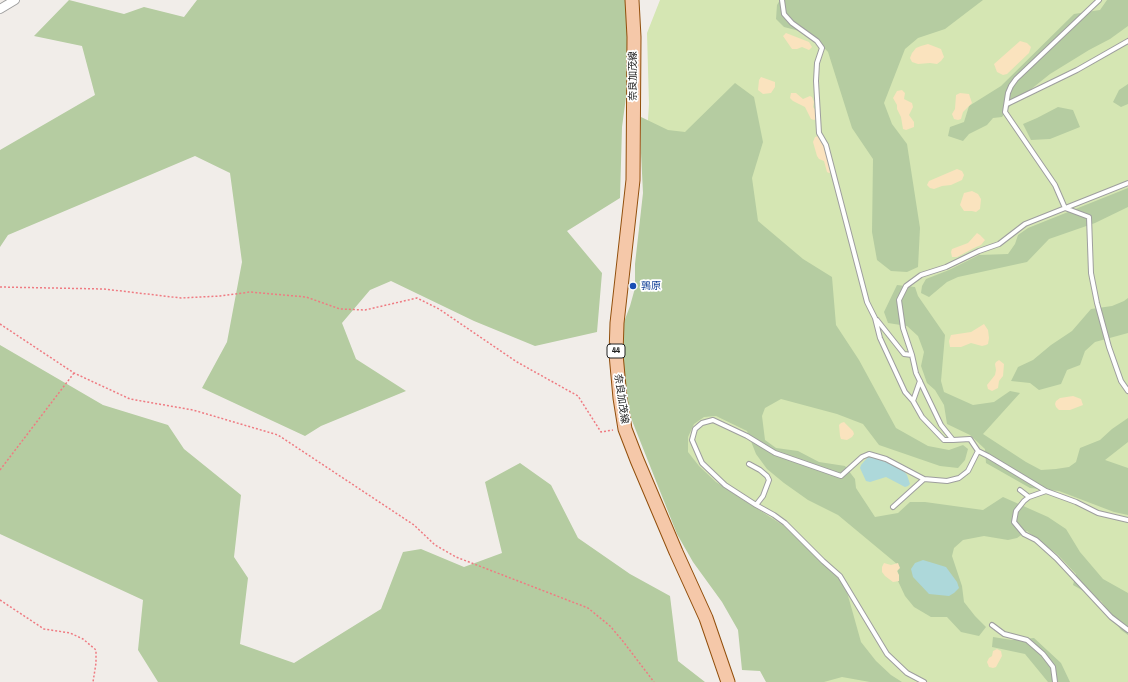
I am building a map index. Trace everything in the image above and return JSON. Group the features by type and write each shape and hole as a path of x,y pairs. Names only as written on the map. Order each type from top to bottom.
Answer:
{"main road":[{"name":"奈良加茂線","path":"632,0 634,37 633,180 617,323 616,354 618,382 625,429 676,552 706,618 728,682"}],"street":[{"path":"0,9 15,0"}],"lane":[{"path":"782,0 784,14 792,23 817,41 822,48 817,63 816,81 819,133 826,145 867,302 875,318 897,347 904,354 912,356"},
{"path":"1099,0 1016,79 1008,93 1005,112 1055,186 1065,208 1089,217 1091,273 1097,303 1109,347 1121,381 1128,391"},
{"path":"1007,104 1077,70 1128,41"},
{"path":"952,440 941,425 916,373 903,328 899,300 906,286 921,276 999,244 1025,224 1128,183"},
{"path":"875,318 880,338 894,370 906,392 922,417 944,440 970,439 978,452 988,456 1046,492 1076,502 1098,513 1128,520"},
{"path":"913,401 920,381"},
{"path":"924,682 907,673 887,654 864,618 849,588 840,576 785,523 725,485 702,463 692,440 695,429 702,423 713,420 747,436 775,453 841,476 869,454 886,459 924,479 947,481 959,478 968,471 978,452"},
{"path":"749,464 767,476 769,480 763,496 756,505"},
{"path":"893,507 924,479"},
{"path":"1020,490 1029,497"},
{"path":"1046,492 1029,497 1016,511 1014,522 1024,534 1036,540 1056,558 1111,617 1128,630"},
{"path":"992,625 1004,634 1027,640 1043,654 1053,667 1055,682"}],"path":[{"path":"0,287 104,289 181,298 220,296 250,292 306,296 340,309 365,310 417,298 438,309 517,362 578,396 601,432 625,429"},
{"path":"0,324 74,373 130,399 193,410 278,435 414,525 435,545 456,557 588,608 601,618 622,640 654,682"},
{"path":"0,470 74,373"},
{"path":"0,600 44,629 70,633 83,639 96,650 96,663 93,682"}],"green space":[{"path":"69,0 124,14 144,7 184,17 197,0 639,0 622,127 620,198 567,231 602,273 597,332 535,346 474,321 391,281 370,290 342,323 356,359 406,391 321,426 305,436 202,388 227,342 242,262 230,173 195,156 8,235 0,247 0,150 95,95 82,46 34,36"},
{"path":"660,0 1128,0 1128,682 795,682 674,444 643,196 649,104 647,33"},
{"path":"780,0 983,0 945,29 918,38 905,49 884,103 892,124 907,144 920,228 918,267 907,272 891,271 877,260 872,232 873,159 852,128 828,52 811,34 784,27 776,19 777,5"},
{"path":"1107,0 1128,0 1128,26 1110,39 1050,74 1010,106 1002,117 993,118 987,125 969,134 963,141 948,136 950,127 964,122 969,106 1001,86 1074,14 1100,10"},
{"path":"735,83 754,97 763,142 752,178 758,221 803,259 832,277 836,325 859,360 896,428 928,446 949,450 963,445 968,449 965,460 958,468 940,466 879,445 863,424 837,414 781,399 765,408 762,416 765,440 776,448 798,451 819,462 845,466 855,479 856,488 875,517 898,513 910,502 925,502 983,510 1003,497 1048,517 1066,529 1080,552 1103,579 1128,593 1128,635 1121,630 1101,601 1073,585 1076,574 1058,555 1027,531 1017,538 1008,540 984,536 963,540 954,548 952,556 962,586 964,602 986,627 979,636 961,632 947,617 931,617 914,607 905,596 898,581 897,564 838,515 808,500 767,469 756,454 747,431 716,416 704,417 694,424 688,437 688,452 699,466 716,482 784,526 839,579 847,592 861,642 876,661 891,675 902,682 870,682 842,677 824,682 766,682 760,671 742,670 738,630 722,602 693,562 677,534 629,413 622,373 624,322 635,288 635,264 643,193 641,117 668,130 685,132"},
{"path":"1128,84 1128,104 1121,107 1113,102 1119,90"},
{"path":"1058,107 1073,110 1080,127 1050,139 1031,140 1023,124"},
{"path":"1128,188 1128,207 1095,223 1049,239 1027,262 958,277 947,282 929,297 921,293 922,286 926,279 949,270 979,255 1008,254 1015,244 1018,235 1028,228"},
{"path":"897,285 915,287 918,296 945,335 941,381 944,392 973,405 994,402 1010,391 1020,393 983,434 1026,462 1041,470 1069,467 1076,462 1080,448 1100,440 1112,429 1128,418 1128,442 1105,460 1128,468 1128,515 1114,512 1059,491 1030,488 986,463 985,449 970,435 947,424 944,405 935,390 927,383 921,366 924,352 918,336 907,326 888,323 884,312"},
{"path":"1128,298 1128,333 1095,342 1085,351 1080,365 1067,370 1061,384 1039,390 1030,383 1011,381 1018,367 1033,360 1051,345 1072,331 1091,309 1112,306"},
{"path":"0,345 103,405 168,425 184,449 241,495 234,557 248,578 240,644 294,663 381,609 403,552 421,549 464,567 502,553 485,482 520,463 551,485 578,538 630,574 670,596 678,661 705,682 158,682 138,650 143,600 0,534"},
{"path":"993,637 1012,640 1034,638 1061,663 1070,682 1048,682 1025,654 992,647"}],"sand":[{"path":"786,33 809,42 812,47 809,50 802,47 792,49 783,36"},
{"path":"1020,41 1027,43 1031,47 1029,53 1007,74 1003,75 997,72 994,64"},
{"path":"928,44 941,49 944,57 941,61 937,64 918,64 912,62 910,58 916,48"},
{"path":"761,77 775,82 775,87 771,93 763,94 758,90 759,80"},
{"path":"902,90 905,93 904,99 912,103 913,107 909,115 914,122 914,127 906,130 903,129 901,117 893,98 897,91"},
{"path":"791,93 796,93 803,99 810,96 812,97 814,102 813,107 819,114 818,118 814,120 811,119 805,107 790,98"},
{"path":"960,93 969,94 972,103 963,112 961,119 958,120 954,119 952,114 955,109 956,95"},
{"path":"818,136 824,143 825,150 833,168 832,172 827,172 824,161 819,159 817,156 813,142 815,137"},
{"path":"957,169 962,171 964,175 962,180 951,185 934,189 927,185 929,181"},
{"path":"972,191 978,194 981,199 980,209 976,212 964,211 960,205 964,193"},
{"path":"977,233 985,240 981,245 957,257 952,257 952,249 968,243"},
{"path":"984,324 988,330 988,344 982,346 971,343 961,347 950,347 949,341 951,335 971,332"},
{"path":"999,360 1004,364 1003,376 999,381 998,388 992,391 988,389 987,385 995,375 995,364"},
{"path":"1073,396 1081,399 1083,405 1070,410 1059,410 1056,407 1056,401 1060,398"},
{"path":"844,422 854,434 847,440 841,439 840,436 839,425"},
{"path":"884,563 891,565 898,563 900,568 897,571 899,581 893,582 885,576 882,572"},
{"path":"997,649 1001,651 1002,656 996,667 989,667 987,662 992,656 993,651"}],"water":[{"path":"868,457 878,459 901,468 907,475 910,484 905,487 886,477 870,482 866,481 860,468"},
{"path":"923,560 946,567 957,582 959,588 949,596 929,594 913,577 911,569 915,563"}],"place":[{"name":"鶉原","path":"633,286"}]}
